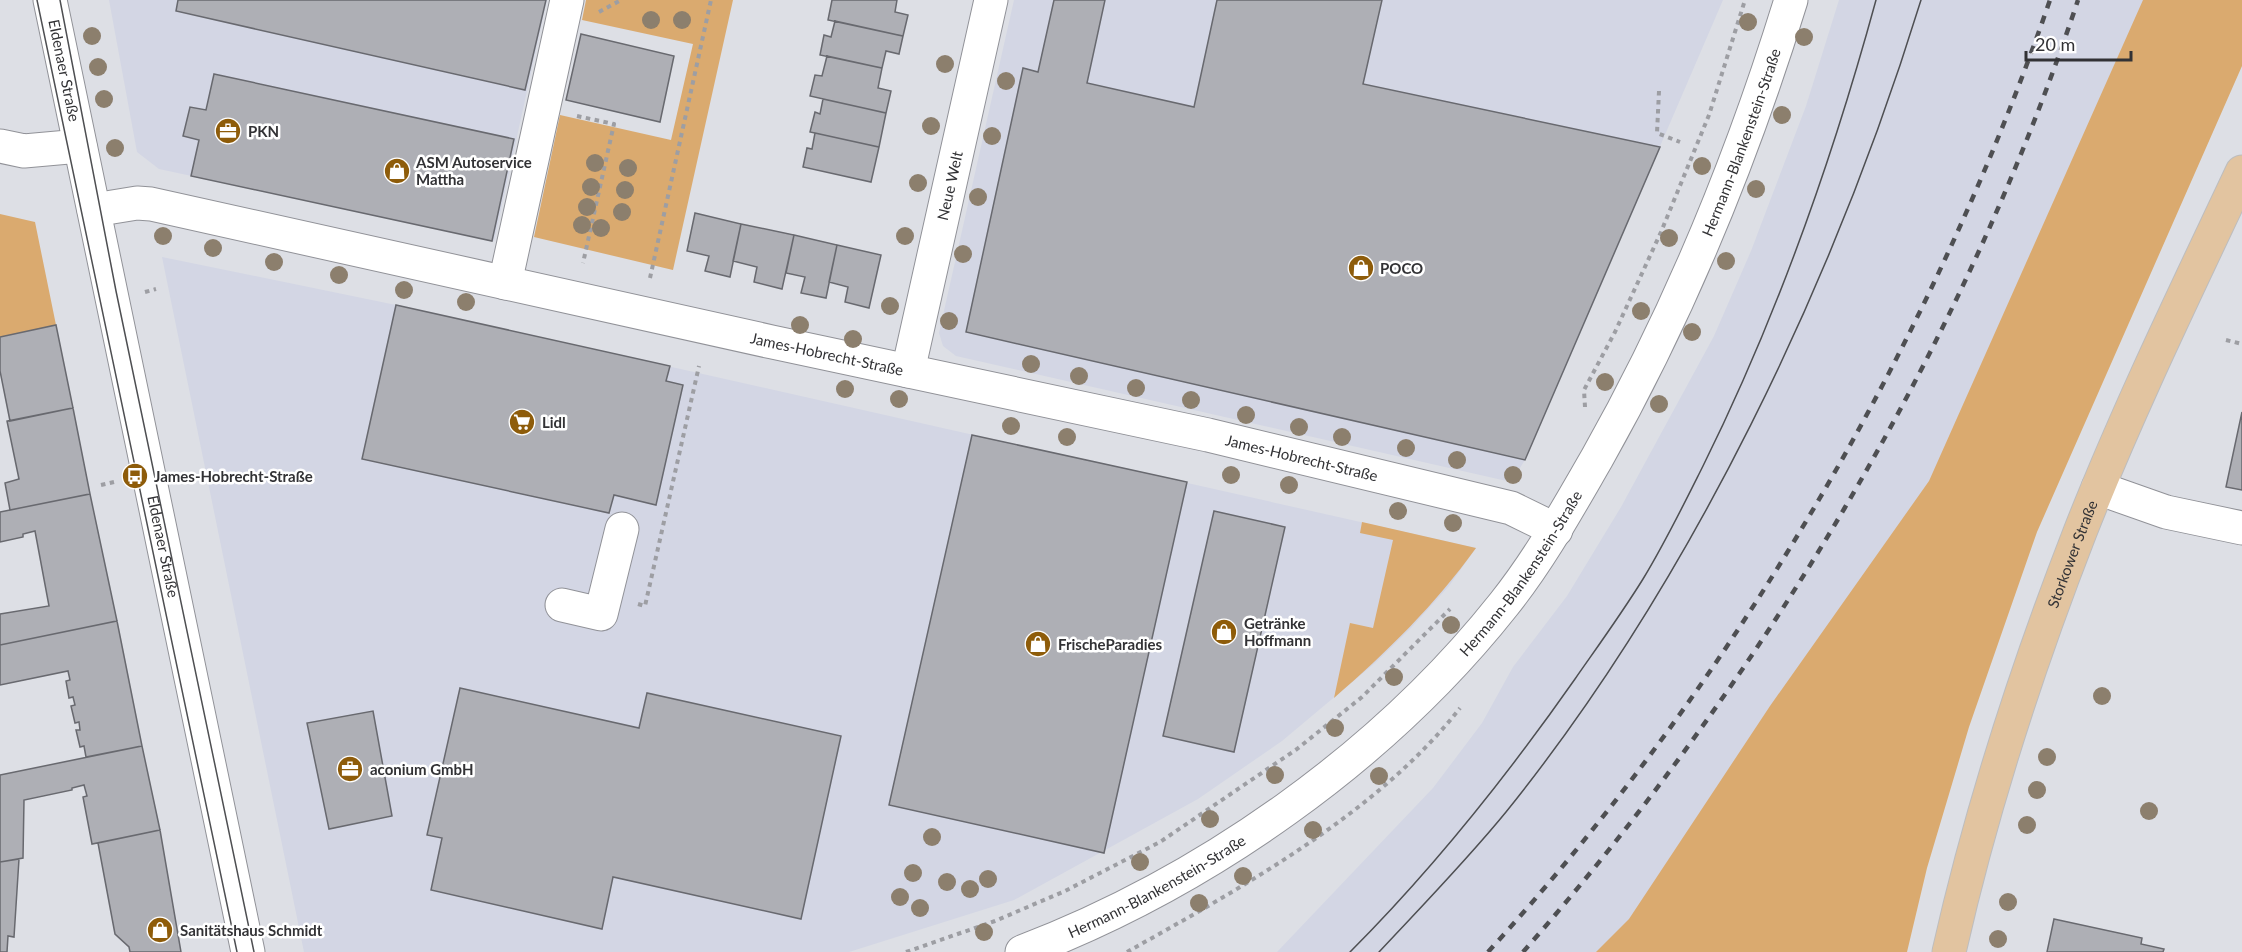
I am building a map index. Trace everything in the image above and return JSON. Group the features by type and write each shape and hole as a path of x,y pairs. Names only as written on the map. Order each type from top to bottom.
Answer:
{"main road":[{"name":"Storkower Straße","path":"1949,952 1971,865 2011,730 2055,600 2098,488 2142,384 2242,172"}],"street":[{"name":"Eldenaer Straße","path":"50,0 248,952"},
{"path":"505,283 567,0"},
{"name":"Neue Welt","path":"908,371 991,0"},
{"name":"Hermann-Blankenstein-Straße","path":"1022,952 1068,933 1187,873 1315,789 1419,699 1488,623 1556,530 1624,411 1673,311 1736,164 1768,76 1791,0"},
{"path":"0,146 24,151 80,146"},
{"name":"James-Hobrecht-Straße","path":"94,210 137,203 151,204 1344,466 1511,508 1556,530"},
{"path":"2098,488 2166,512 2242,528"},
{"path":"562,605 601,614 622,529"}],"path":[{"path":"650,278 711,0"},
{"path":"1580,417 1585,407 1584,390 1615,332 1661,232 1709,115 1745,0"},
{"path":"1659,91 1657,133 1680,142"},
{"path":"544,108 614,124 583,263"},
{"path":"142,293 156,289"},
{"path":"2226,340 2242,344"},
{"path":"605,597 645,606 699,366"},
{"path":"100,485 114,482"},
{"path":"906,952 995,921 1065,891 1160,842 1297,749 1354,703 1451,609"}],"shaded area":[{"path":"109,0 547,0 494,241 159,169 137,152"},
{"path":"586,0 733,0 673,270 534,237 560,115 671,140 693,44 582,20"},
{"path":"1014,0 1723,0 1525,460 1511,482 956,356 943,346 939,333"},
{"path":"1839,0 2226,0 1720,952 1277,952 1433,788 1482,723 1513,667 1567,596 1621,507 1714,336 1751,251 1806,106"},
{"path":"2143,0 2242,0 2242,66 2037,532 1969,727 1927,868 1907,952 1596,952 1629,919 1770,706 1929,481"},
{"path":"0,214 35,222 56,325 0,337"},
{"path":"162,257 396,305 1476,548 1449,586 1410,629 1375,663 1282,741 1198,799 1014,900 849,952 304,952"},
{"path":"1362,522 1476,548 1410,627 1334,698 1350,623 1373,628 1393,540 1360,533"}],"building":[{"path":"178,0 546,0 525,90 176,11"},
{"path":"832,0 897,0 895,12 908,15 903,36 828,20"},
{"path":"1054,0 1105,0 1087,83 1194,107 1217,0 1382,0 1363,84 1660,147 1525,460 966,332 1023,68 1038,72"},
{"path":"835,21 903,36 899,54 886,51 882,68 820,55 824,35 831,37"},
{"path":"581,34 674,56 660,122 566,100"},
{"path":"827,56 882,68 878,88 891,91 886,113 810,96 815,75 822,76"},
{"path":"214,74 514,139 492,241 191,176 199,140 183,136 190,107 206,110"},
{"path":"823,99 886,113 879,147 810,132 815,112 820,114"},
{"path":"815,133 879,147 871,182 803,167 807,148 812,149"},
{"path":"695,213 741,224 730,277 705,271 709,256 687,251"},
{"path":"741,224 794,235 782,289 754,282 757,267 733,261"},
{"path":"794,235 837,245 826,298 801,293 805,277 786,273"},
{"path":"837,245 881,255 869,308 845,302 848,287 829,282"},
{"name":"Lidl","path":"396,305 670,366 666,381 683,385 656,505 614,495 609,513 362,459"},
{"path":"56,325 73,408 10,421 0,371 0,337"},
{"path":"73,408 90,494 10,510 5,483 19,479 7,421"},
{"path":"2242,412 2242,490 2226,487"},
{"name":"FrischeParadies","path":"972,435 1187,482 1104,853 889,805"},
{"path":"90,494 117,621 0,645 0,614 49,606 35,531 23,534 23,537 0,542 0,512"},
{"name":"Getränke Hoffmann","path":"1214,511 1285,527 1234,752 1163,736"},
{"path":"117,621 142,746 86,757 84,746 80,747 76,730 80,730 79,722 75,723 71,706 75,705 73,697 69,698 66,681 70,680 68,671 0,685 0,645"},
{"path":"460,688 639,728 647,693 841,736 801,919 613,877 602,929 431,890 442,838 427,835"},
{"name":"aconium GmbH","path":"373,711 392,816 329,829 307,723"},
{"path":"142,746 160,830 92,844 83,797 87,796 84,785 72,788 72,790 24,800 23,858 0,862 0,775"},
{"path":"160,830 181,952 130,952 129,947 115,934 98,843"},
{"path":"19,859 14,937 8,936 7,952 0,952 0,862"},
{"path":"2054,919 2142,938 2141,944 2164,949 2163,952 2047,952"}],"tram line":[{"path":"37,0 237,952"},
{"path":"60,0 116,291 254,952"},
{"path":"1350,952 1411,888 1496,786 1610,629 1659,552 1730,410 1779,296 1841,120 1876,0"},
{"path":"1379,952 1491,830 1574,722 1637,627 1696,528 1751,425 1801,320 1846,213 1886,106 1921,0"}],"railway":[{"path":"1488,952 1577,848 1662,739 1742,624 1816,504 1885,381 1947,255 2002,128 2050,0"},
{"path":"1523,952 1611,847 1695,737 1774,622 1847,503 1915,381 1977,256 2031,129 2078,0"}],"place":[{"name":"PKN","path":"228,131"},
{"name":"ASM Autoservice Mattha","path":"397,171"},
{"name":"POCO","path":"1361,268"},
{"name":"Lidl","path":"522,422"},
{"name":"James-Hobrecht-Straße","path":"135,476"},
{"name":"Getränke Hoffmann","path":"1224,632"},
{"name":"FrischeParadies","path":"1038,644"},
{"name":"aconium GmbH","path":"350,769"},
{"name":"Sanitätshaus Schmidt","path":"160,930"}]}
